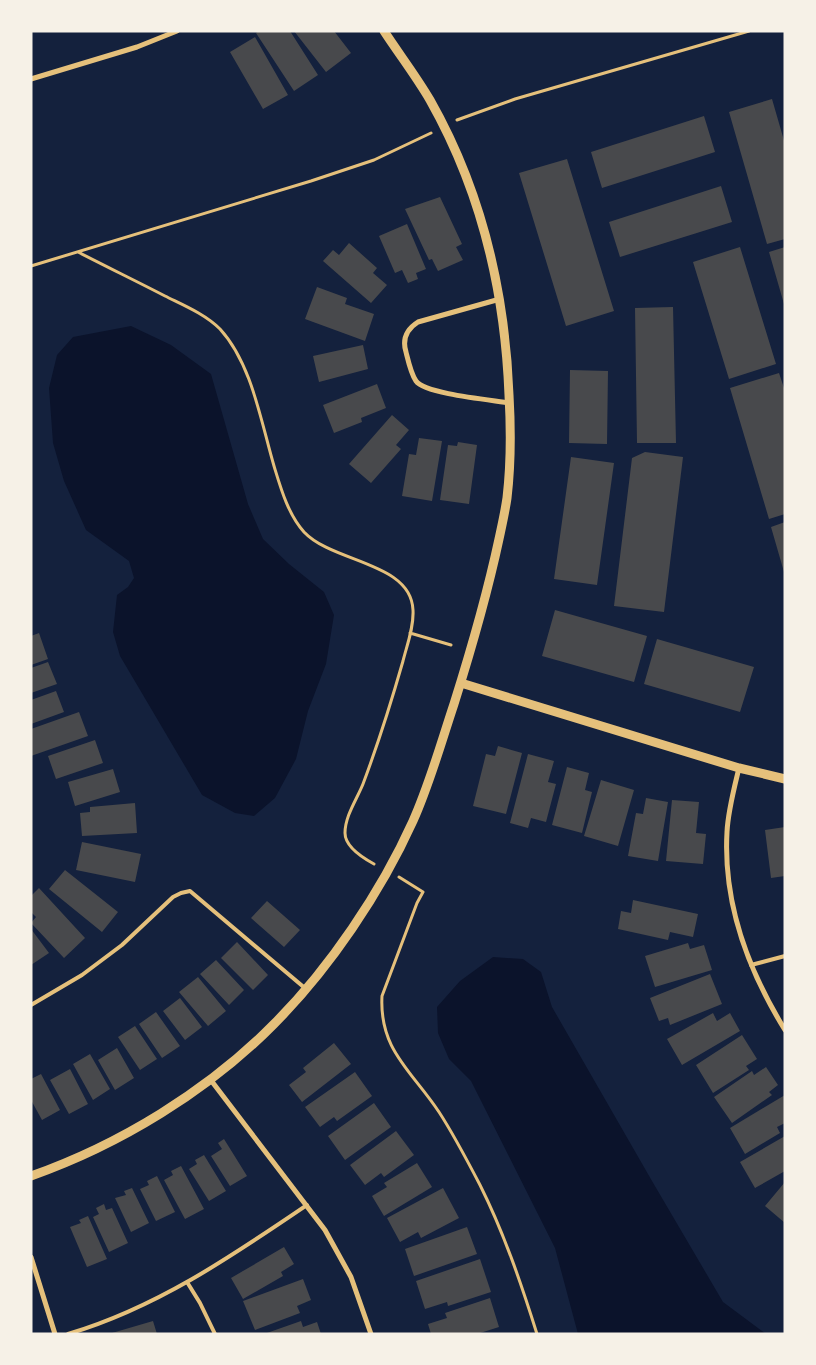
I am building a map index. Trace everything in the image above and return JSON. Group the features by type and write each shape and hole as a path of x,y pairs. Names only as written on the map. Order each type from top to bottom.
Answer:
{"street":[{"path":"31,1176 63,1165 125,1134 165,1110 210,1079 274,1024 306,989 367,905 402,842 428,782 460,683 493,566 507,499 511,433 508,356 500,299 478,209 454,150 430,101 384,31"},
{"path":"31,79 137,47 175,32"},
{"path":"500,299 418,322 410,327 404,342 416,381 420,385 432,391 510,403"},
{"path":"460,683 739,768 785,779"},
{"path":"739,768 728,822 728,876 734,916 750,965 785,1030"},
{"path":"210,1079 325,1230 348,1270 360,1298 371,1334"},
{"path":"31,1257 55,1334"}],"lane":[{"path":"31,1005 82,975 122,945 174,897 181,893 190,892 306,989"},
{"path":"750,965 785,956"},
{"path":"68,1334 164,1296 217,1266 307,1205"},
{"path":"187,1282 215,1334"}],"path":[{"path":"456,120 515,99 748,31"},
{"path":"31,266 374,160 432,132"},
{"path":"78,252 197,312 218,327 231,342 249,380 278,481 295,520 313,540 328,549 388,573 408,591 413,608 410,633 393,697 348,820 345,834 347,842 355,852 370,861"},
{"path":"410,633 451,645"},
{"path":"404,880 423,892 417,903 382,996 382,1024 398,1058 438,1112 486,1197 506,1240 537,1334"}],"water":[{"path":"131,326 171,345 211,374 248,504 263,539 289,564 324,592 334,615 326,664 308,711 296,759 275,798 254,816 235,813 202,795 120,656 113,632 117,595 128,587 134,578 129,561 86,530 64,481 53,443 49,388 57,355 73,337"},
{"path":"493,957 523,959 541,972 552,1007 723,1302 766,1334 578,1334 555,1248 471,1081 449,1059 438,1033 437,1007 460,981"}],"building":[{"path":"259,31 290,31 318,75 294,91 256,33"},
{"path":"294,31 334,31 351,53 326,72"},
{"path":"255,37 288,95 263,109 230,52"},
{"path":"772,99 785,144 785,239 767,244 729,112"},
{"path":"704,116 715,152 602,188 591,152"},
{"path":"567,159 614,311 566,326 519,173"},
{"path":"721,186 732,222 620,257 609,222"},
{"path":"440,197 462,244 456,247 463,260 438,271 432,259 429,260 405,209"},
{"path":"407,224 426,269 416,273 418,279 408,283 402,270 395,273 379,236"},
{"path":"349,243 377,268 373,273 387,285 371,303 323,261 333,250 339,255"},
{"path":"740,247 776,364 729,379 693,262"},
{"path":"785,247 785,304 784,304 769,252"},
{"path":"317,287 347,298 345,304 374,314 365,341 305,319"},
{"path":"673,307 676,443 637,443 635,308"},
{"path":"363,345 368,369 319,382 313,356"},
{"path":"570,370 608,371 607,444 569,443"},
{"path":"779,373 785,391 785,514 769,519 730,388"},
{"path":"377,384 386,408 361,418 362,422 334,433 323,405"},
{"path":"392,415 409,430 396,445 401,449 371,483 349,464"},
{"path":"419,438 442,441 432,501 402,496 409,454 416,455"},
{"path":"458,442 477,445 469,504 440,500 448,445 457,446"},
{"path":"645,452 683,457 664,612 614,606 632,458"},
{"path":"571,457 614,463 597,585 554,579"},
{"path":"785,522 785,572 784,572 771,527"},
{"path":"555,610 647,636 634,682 542,656"},
{"path":"39,633 48,659 31,665 31,636"},
{"path":"657,639 754,667 740,712 644,684"},
{"path":"48,662 57,684 31,693 31,668"},
{"path":"56,691 64,712 31,724 31,700"},
{"path":"79,712 88,736 31,756 31,729"},
{"path":"95,740 103,763 56,779 48,756"},
{"path":"498,746 522,753 506,814 473,806 486,754 495,756"},
{"path":"528,754 554,761 548,782 556,784 546,822 531,818 528,828 510,823"},
{"path":"567,767 589,773 585,790 592,792 582,833 552,825"},
{"path":"113,769 120,792 75,806 68,782"},
{"path":"601,780 634,790 618,846 584,836"},
{"path":"646,798 668,802 658,861 628,856 636,813 643,814"},
{"path":"672,800 699,802 696,833 706,834 703,864 666,861"},
{"path":"135,803 137,833 82,836 80,813 90,812 90,807"},
{"path":"785,827 785,876 771,878 765,830"},
{"path":"82,842 141,854 135,882 76,870"},
{"path":"65,870 118,912 102,932 49,889"},
{"path":"39,888 85,938 64,958 31,923 36,917 31,912 31,896"},
{"path":"633,900 698,914 693,937 670,932 668,940 618,929 621,911 631,913"},
{"path":"267,901 300,930 284,947 251,918"},
{"path":"31,929 49,953 31,965"},
{"path":"237,942 268,975 253,990 221,958"},
{"path":"688,943 690,949 704,945 712,970 655,987 645,956"},
{"path":"216,960 244,990 229,1005 200,974"},
{"path":"710,974 722,1004 670,1025 668,1018 659,1021 650,998"},
{"path":"198,977 226,1011 208,1026 179,992"},
{"path":"180,998 202,1027 185,1040 163,1011"},
{"path":"156,1012 180,1046 162,1058 139,1024"},
{"path":"713,1013 717,1021 730,1013 740,1031 682,1065 667,1039"},
{"path":"135,1026 157,1059 140,1070 118,1037"},
{"path":"742,1035 757,1059 746,1066 749,1070 713,1093 696,1065"},
{"path":"334,1043 351,1064 302,1102 289,1085 306,1072 303,1068"},
{"path":"117,1048 134,1078 115,1090 98,1060"},
{"path":"90,1054 110,1089 93,1100 73,1064"},
{"path":"766,1067 778,1085 769,1092 772,1095 732,1123 714,1097 752,1071 754,1075"},
{"path":"70,1069 88,1104 69,1114 50,1080"},
{"path":"355,1072 372,1096 337,1121 334,1117 320,1127 305,1107"},
{"path":"41,1074 60,1110 42,1120 31,1100 31,1079"},
{"path":"785,1095 785,1123 777,1127 780,1133 745,1154 730,1128"},
{"path":"374,1103 391,1127 345,1160 328,1136"},
{"path":"396,1131 414,1155 384,1177 381,1173 365,1185 350,1165"},
{"path":"785,1136 785,1171 755,1188 740,1162"},
{"path":"224,1139 247,1176 230,1186 211,1156 222,1149 218,1143"},
{"path":"204,1155 226,1191 209,1201 189,1169 197,1164 195,1160"},
{"path":"417,1163 432,1187 384,1216 372,1196 387,1187 384,1183"},
{"path":"181,1166 204,1209 185,1219 164,1180 173,1175 171,1171"},
{"path":"157,1176 175,1212 156,1221 140,1189 149,1185 147,1181"},
{"path":"785,1182 785,1223 765,1206"},
{"path":"132,1188 149,1223 131,1232 115,1198 126,1195 124,1191"},
{"path":"443,1188 459,1218 421,1238 418,1232 400,1242 387,1218"},
{"path":"104,1204 106,1210 112,1208 128,1243 109,1252 93,1217 99,1214 96,1208"},
{"path":"88,1216 107,1259 87,1267 70,1227 81,1223 79,1220"},
{"path":"467,1227 477,1254 414,1276 405,1249"},
{"path":"284,1247 294,1264 281,1272 283,1276 243,1299 231,1278"},
{"path":"480,1259 491,1292 448,1306 447,1302 425,1309 416,1281"},
{"path":"303,1279 311,1300 297,1306 300,1313 255,1330 243,1301"},
{"path":"490,1298 499,1327 477,1334 431,1334 428,1324 447,1318 445,1313"},
{"path":"153,1321 157,1334 112,1334 112,1333"},
{"path":"301,1321 303,1327 317,1322 321,1334 264,1334"}]}
